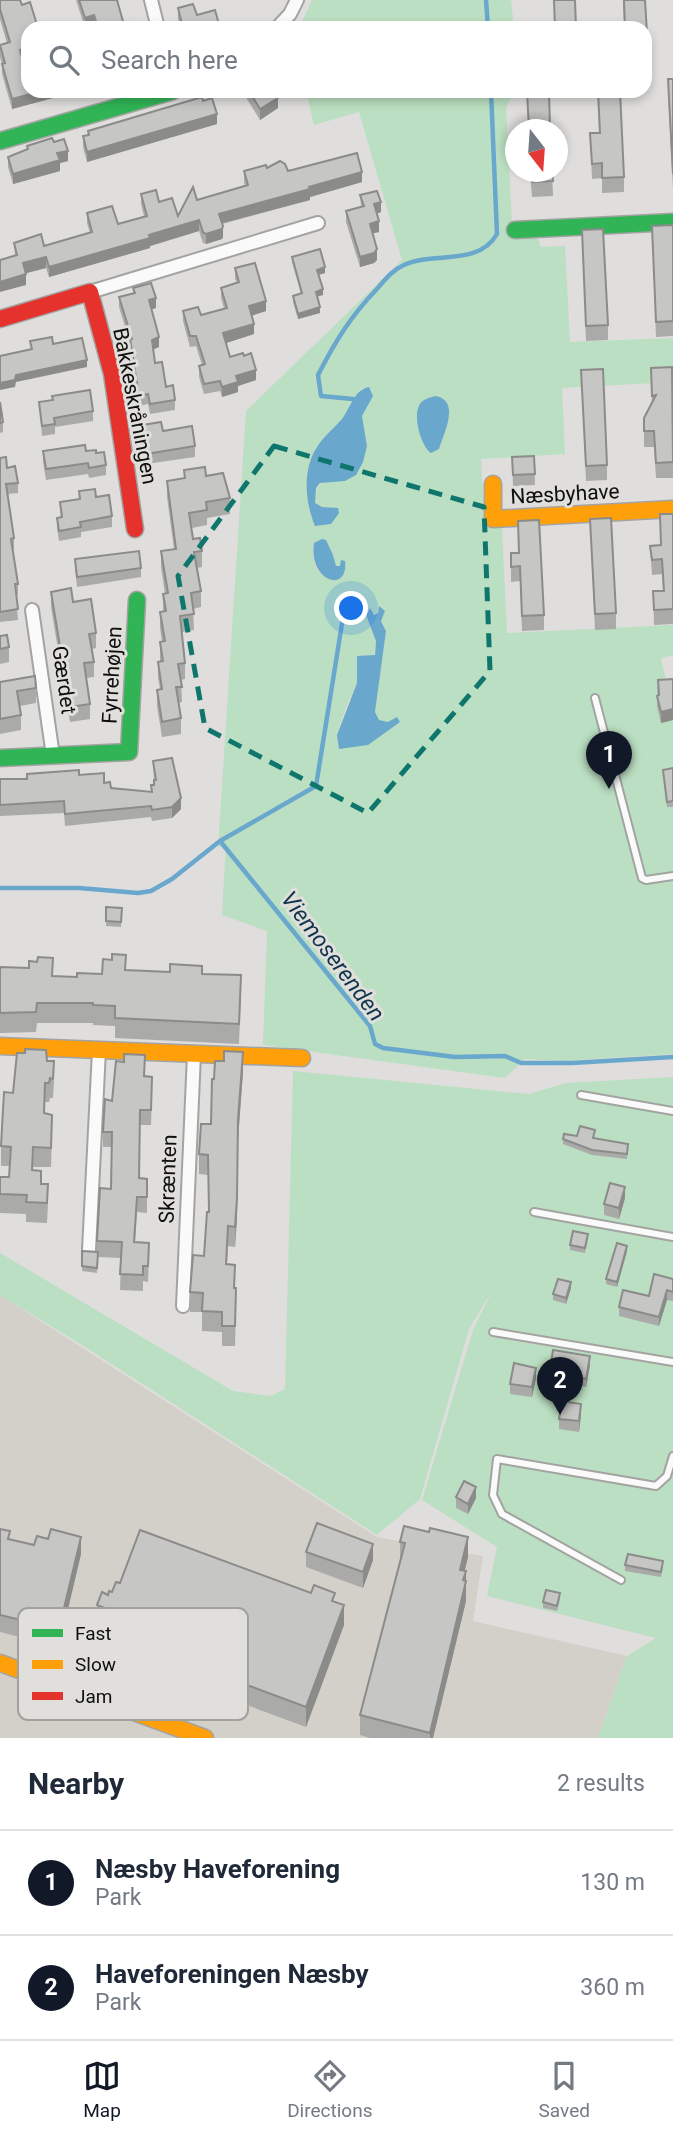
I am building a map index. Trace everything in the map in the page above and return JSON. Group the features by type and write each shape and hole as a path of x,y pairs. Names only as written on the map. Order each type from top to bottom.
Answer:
{"street":[{"path":"150,0 156,21"},
{"path":"283,21 297,0"},
{"path":"0,141 149,98"},
{"path":"515,230 673,222"},
{"path":"0,319 318,223"},
{"name":"Bakkeskråningen","path":"90,292 112,374 135,529"},
{"name":"Næsbyhave","path":"493,484 493,519 673,509"},
{"name":"Fyrrehøjen","path":"54,756 129,752 137,600"},
{"name":"Gærdet","path":"32,610 54,756"},
{"path":"0,758 54,756"},
{"path":"0,1046 302,1058"},
{"path":"89,1250 99,1050"},
{"name":"Skrænten","path":"183,1306 194,1054"},
{"path":"0,1663 18,1670"},
{"path":"156,1720 205,1738"}],"lane":[{"path":"595,698 642,878 646,880 673,876"},
{"path":"581,1095 673,1111"},
{"path":"534,1212 673,1237"},
{"path":"493,1332 673,1362"},
{"path":"621,1580 502,1514 493,1495 497,1459 656,1486 667,1476 673,1457"}],"highlighted area":[{"path":"274,446 484,507 490,671 368,813 205,728 178,576"}],"shaded area":[{"path":"0,1295 377,1537 483,1556 473,1621 627,1656 598,1738 0,1738"}],"green space":[{"path":"312,0 511,0 513,21 302,21"},
{"path":"308,98 511,98 505,119 505,182 510,182 512,224 537,237 541,247 565,246 570,342 673,338 673,382 562,388 565,454 481,459 485,527 502,528 507,633 673,625 673,655 661,658 673,711 673,1054 561,1061 525,1059 505,1078 263,1045 267,931 222,915 226,844 218,848 246,411 402,260 359,112 314,125","holes":["362,388 373,396 362,416 367,446 345,481 326,481 319,485 315,503 322,507 331,507 311,517 315,449 343,418","314,543 333,555 335,567 340,566 333,580 318,571 314,561","378,613 386,631 375,712 379,720 388,722 337,734 348,702 374,655 376,641 366,615"]},
{"path":"293,1071 529,1094 566,1083 673,1077 673,1738 598,1738 627,1656 656,1638 487,1596 497,1547 422,1500 473,1330 492,1291 469,1329 420,1499 377,1535 0,1295 0,1253 233,1391 271,1396 285,1389"}],"water":[{"path":"369,387 373,396 362,416 367,446 363,462 356,475 345,481 320,483 316,488 315,503 322,507 338,508 339,513 331,524 315,526 307,497 307,476 312,456 323,439 342,419 356,395"},
{"path":"435,396 447,404 449,418 439,449 431,453 421,437 417,415 421,402"},
{"path":"326,540 336,566 340,566 341,560 345,561 345,571 341,578 329,579 322,575 317,567 314,543"},
{"path":"379,606 385,611 381,621 386,631 375,712 379,720 388,722 397,717 400,722 368,745 339,749 337,735 357,683 357,656 375,655 376,641 366,615 370,608 374,615 378,613"}],"building":[{"path":"0,0 20,0 22,5 30,2 36,21 21,21 21,97 12,99 2,64 5,63 0,45 10,42"},
{"path":"79,0 117,0 123,21 96,21 94,15 85,18"},
{"path":"554,0 575,0 576,21 555,21"},
{"path":"624,0 645,0 646,21 625,21"},
{"path":"193,4 197,15 215,10 218,21 181,21 178,8"},
{"path":"668,79 673,79 673,174"},
{"path":"199,98 203,101 212,98 217,114 87,152 83,136 89,135 88,131"},
{"path":"253,98 278,98 260,109"},
{"path":"527,98 549,98 550,119 528,119"},
{"path":"598,98 620,98 624,177 602,178 602,163 592,164 590,133 600,133"},
{"path":"52,138 54,142 64,139 68,151 57,153 60,160 13,174 8,157 28,149 27,146"},
{"path":"357,153 362,172 219,214 222,229 206,234 199,220 149,235 150,238 49,267 46,257 23,263 26,274 0,282 0,260 17,255 14,243 41,234 44,246 92,232 87,213 112,206 118,224 147,216 141,194 156,190 159,202 172,198 178,216 193,187 197,200 248,185 244,171 266,165 267,168 280,161 288,171"},
{"path":"377,191 381,202 374,204 379,221 370,224 377,249 374,253 360,257 346,211 364,206 360,195"},
{"path":"673,225 673,321 656,322 652,226"},
{"path":"603,229 608,325 586,326 582,230"},
{"path":"320,249 325,267 317,270 323,289 316,292 320,307 298,314 293,296 302,293 292,257"},
{"path":"255,263 266,301 249,306 254,324 223,333 230,357 251,353 256,370 236,376 238,382 222,387 220,381 204,384 199,366 205,364 196,336 190,336 183,311 198,307 201,315 227,308 221,288 239,282 235,268"},
{"path":"151,283 156,298 149,300 159,337 152,340 155,363 162,362 166,387 173,385 175,400 150,404 148,394 139,396 132,339 119,297 135,293 133,288"},
{"path":"52,337 53,344 82,338 87,360 16,375 15,380 0,383 0,356 32,349 30,341"},
{"path":"672,367 673,462 656,463 654,431 644,431 644,418 656,395 652,396 651,368"},
{"path":"603,369 607,465 586,466 581,370"},
{"path":"90,390 93,411 54,418 55,424 42,426 39,402 53,400 52,396"},
{"path":"0,402 3,422 0,423"},
{"path":"161,422 163,431 192,426 195,446 146,454 142,425"},
{"path":"85,445 86,451 104,452 106,465 89,468 88,463 46,469 43,451"},
{"path":"534,456 535,474 513,475 512,457"},
{"path":"6,457 7,468 15,466 18,483 6,484 14,538 11,539 18,584 15,584 18,609 0,612 0,458"},
{"path":"205,467 206,476 223,473 230,498 206,502 207,510 189,513 193,539 200,538 202,551 194,552 201,591 191,593 194,614 180,616 185,663 178,664 182,687 176,687 181,718 162,722 157,690 162,689 158,662 163,661 160,642 165,641 160,612 166,611 163,594 168,593 161,551 176,549 167,481 185,478 184,470"},
{"path":"95,489 96,497 109,495 112,516 80,522 81,527 59,531 57,518 62,517 60,502 80,499 79,491"},
{"path":"660,514 673,514 673,609 654,610 653,591 664,591 662,559 652,560 650,546 661,545"},
{"path":"611,518 616,613 595,614 590,519"},
{"path":"539,520 544,615 522,616 520,566 511,567 511,553 519,553 518,521"},
{"path":"139,551 141,568 77,577 75,559"},
{"path":"71,588 73,602 91,599 96,633 89,634 94,662 84,663 90,704 70,707 51,592"},
{"path":"7,635 9,647 0,649 0,636"},
{"path":"35,676 36,688 17,691 21,715 0,719 0,682"},
{"path":"673,679 673,709 661,712 657,696 658,680"},
{"path":"172,758 181,798 172,807 152,810 151,806 65,814 64,801 0,805 0,779 27,779 27,774 79,770 79,775 104,773 104,783 110,782 111,788 152,792 151,785 154,785 156,780 153,761"},
{"path":"673,768 673,801 667,802 663,770"},
{"path":"106,907 122,908 121,922 106,921"},
{"path":"112,954 126,955 125,970 170,972 170,964 202,966 202,974 241,975 239,1024 115,1018 115,1006 93,1003 37,1003 36,1012 0,1013 0,967 29,968 29,961 37,962 38,957 53,958 52,976 77,977 77,973 102,974 103,959 112,960"},
{"path":"25,1049 46,1050 47,1061 54,1061 53,1079 50,1078 49,1083 45,1083 44,1113 52,1115 51,1148 33,1147 32,1170 41,1171 41,1184 48,1184 47,1203 26,1202 27,1195 0,1194 0,1177 9,1177 11,1147 1,1146 4,1092 13,1093 17,1053 25,1053"},
{"path":"224,1051 243,1052 235,1227 228,1226 226,1264 235,1265 235,1326 222,1326 222,1312 202,1311 203,1293 190,1292 193,1255 204,1256 209,1212 208,1155 199,1154 201,1124 211,1124 215,1061 224,1061"},
{"path":"124,1054 145,1055 144,1076 152,1077 151,1110 140,1110 139,1178 147,1179 147,1197 137,1197 134,1242 149,1243 148,1266 143,1266 143,1275 120,1274 122,1242 97,1241 100,1188 111,1189 112,1132 103,1132 105,1099 112,1101 116,1061 124,1062"},
{"path":"580,1126 595,1130 593,1138 628,1144 627,1154 592,1150 563,1139 564,1134 577,1136"},
{"path":"610,1183 625,1187 619,1208 604,1204"},
{"path":"573,1231 588,1234 585,1248 570,1245"},
{"path":"617,1243 627,1246 617,1282 606,1279"},
{"path":"82,1251 98,1252 97,1268 82,1266"},
{"path":"654,1274 673,1279 673,1292 667,1290 659,1317 619,1307 623,1290 649,1296"},
{"path":"558,1279 571,1282 566,1298 553,1294"},
{"path":"553,1350 590,1356 586,1379 569,1375 570,1367 551,1363"},
{"path":"514,1363 536,1368 532,1387 510,1384"},
{"path":"562,1401 581,1404 579,1421 559,1419"},
{"path":"464,1481 476,1487 468,1504 456,1497"},
{"path":"317,1523 373,1544 363,1572 306,1552"},
{"path":"404,1526 429,1532 430,1528 468,1537 460,1570 466,1571 463,1580 466,1581 430,1733 360,1715 405,1543 400,1542"},
{"path":"0,1529 10,1531 8,1539 34,1545 37,1536 48,1539 51,1529 81,1537 64,1608 18,1608 18,1619 0,1615"},
{"path":"140,1530 311,1593 314,1585 335,1593 332,1601 344,1605 306,1707 248,1685 248,1608 105,1608 97,1605 102,1592 108,1595 116,1582 120,1583"},
{"path":"628,1554 663,1561 661,1572 625,1565"},
{"path":"546,1590 560,1593 557,1606 543,1602"}],"waterway":[{"path":"486,0 488,21"},
{"path":"353,399 321,396 318,375 358,310 388,276 400,267 416,261 455,257 479,251 497,234 491,98"},
{"path":"220,841 316,786 344,611"},
{"name":"Viemoserenden","path":"0,888 79,888 138,893 151,891 172,879 220,841 370,1026 375,1044 383,1048 455,1057 505,1056 521,1063 673,1057"}],"traffic: fast":[{"path":"0,141 149,98"},
{"path":"515,230 673,222"},
{"path":"0,758 129,752 137,600"}],"traffic: slow":[{"path":"493,484 493,519 673,509"},
{"path":"0,1046 302,1058"},
{"path":"0,1663 18,1670"},
{"path":"156,1720 205,1738"}],"traffic: jam":[{"path":"0,319 90,292 112,374 135,529"}],"place":[{"name":"Næsby Haveforening","path":"609,789"},
{"name":"Haveforeningen Næsby","path":"560,1415"}]}
